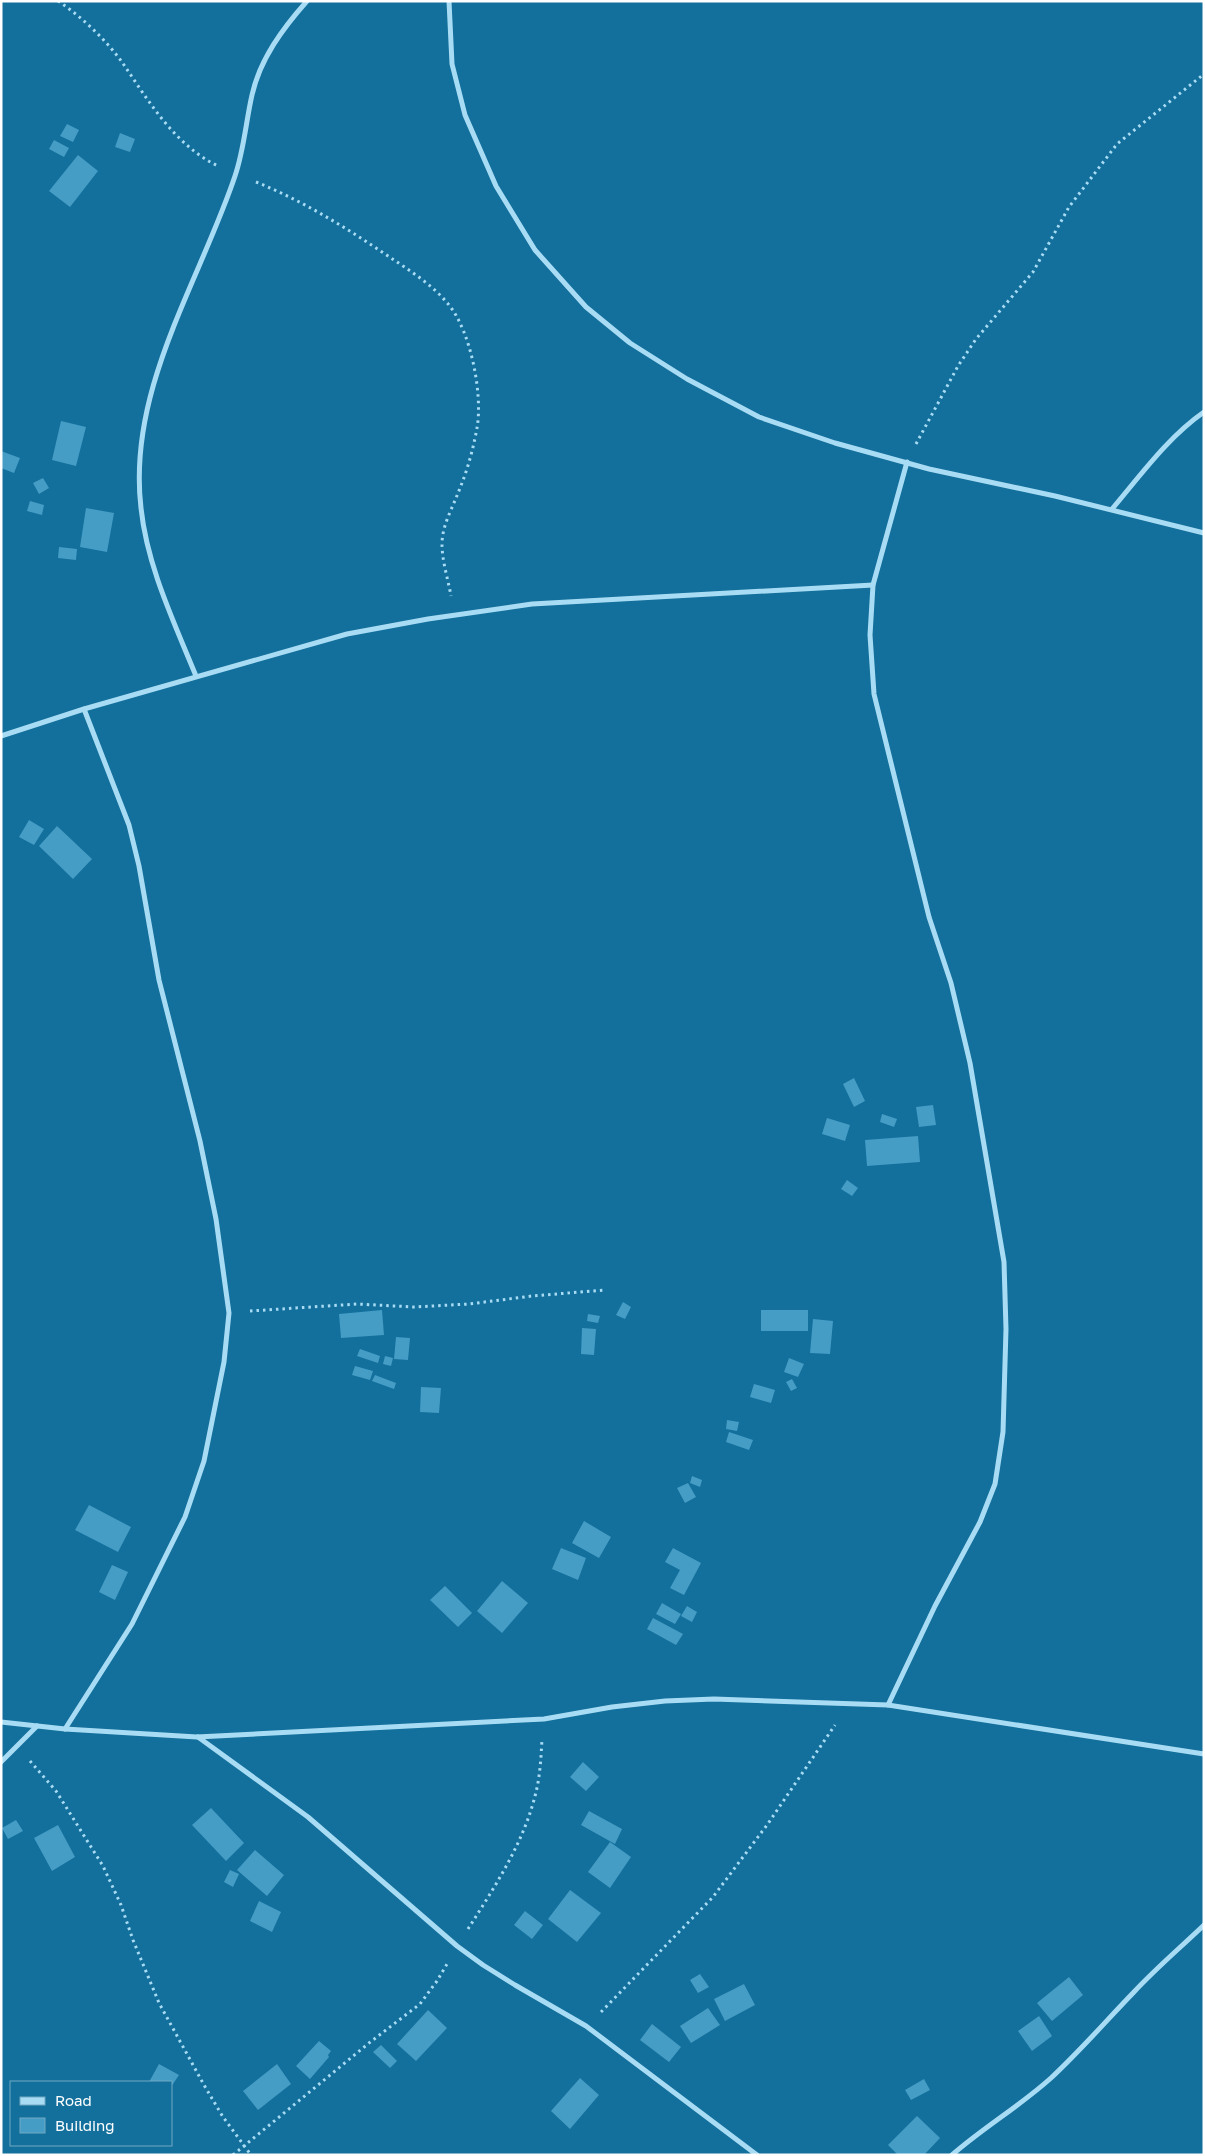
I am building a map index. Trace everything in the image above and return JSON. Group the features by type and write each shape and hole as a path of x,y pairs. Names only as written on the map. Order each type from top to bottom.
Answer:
{"street":[{"path":"196,676 153,565 141,508 140,459 146,411 156,375 236,174 252,92 264,59 289,21 307,1"},
{"path":"449,1 454,73 465,115 496,186 535,250 586,307 630,343 679,374 759,417 834,443 948,474 1112,509 1204,533"},
{"path":"1112,509 1170,442 1192,420 1204,412"},
{"path":"888,1705 935,1606 980,1522 995,1484 1003,1432 1006,1329 1004,1262 970,1063 951,984 929,917 874,694 870,635 873,585 907,462"},
{"path":"1,736 84,709 347,634 454,615 532,604 873,585"},
{"path":"65,1729 132,1624 185,1517 204,1462 224,1362 229,1313 216,1219 200,1141 159,980 139,866 129,825 84,709"},
{"path":"1,1722 65,1729 197,1737 544,1719 665,1701 714,1699 888,1705 1204,1754"},
{"path":"1,1762 37,1726"},
{"path":"197,1737 308,1817 457,1946 515,1986 586,2026 757,2155"},
{"path":"952,2155 975,2135 1027,2098 1056,2073 1082,2049 1133,1993 1204,1925"}],"path":[{"path":"58,1 76,14 106,44 121,61 154,109 185,142 208,161 288,195 327,217 419,277 450,306 463,330 472,357 480,400 478,427 471,458 446,522 442,543 454,615"},
{"path":"907,462 958,366 982,331 1033,272 1069,207 1117,144 1204,74"},
{"path":"229,1313 357,1304 414,1307 460,1305 605,1290"},
{"path":"586,2026 713,1897 767,1825 849,1704"},
{"path":"233,2155 369,2043 420,2004 437,1982 457,1946 497,1883 527,1821 535,1796 544,1719"},
{"path":"18,1747 56,1791 103,1866 121,1905 159,2003 208,2093 251,2155"}],"building":[{"path":"67,124 79,130 73,142 60,136"},
{"path":"120,133 135,139 130,152 115,147"},
{"path":"54,140 69,148 64,157 49,149"},
{"path":"78,155 98,171 70,207 49,191"},
{"path":"61,421 86,427 76,466 52,460"},
{"path":"1,451 20,458 14,473 1,468"},
{"path":"43,478 49,488 39,494 33,483"},
{"path":"30,501 44,505 42,515 27,511"},
{"path":"86,508 114,513 107,552 80,547"},
{"path":"59,547 77,549 76,560 58,558"},
{"path":"29,820 44,829 34,845 19,837"},
{"path":"57,826 92,859 73,879 39,846"},
{"path":"854,1078 865,1101 854,1107 843,1084"},
{"path":"933,1105 936,1125 919,1127 916,1107"},
{"path":"882,1114 897,1119 894,1127 880,1122"},
{"path":"827,1118 850,1125 845,1141 822,1134"},
{"path":"918,1136 920,1162 867,1166 865,1140"},
{"path":"847,1180 858,1188 852,1196 841,1189"},
{"path":"623,1302 631,1307 625,1319 616,1315"},
{"path":"382,1310 384,1335 341,1338 339,1314"},
{"path":"761,1310 808,1310 808,1331 761,1331"},
{"path":"588,1314 600,1316 598,1323 587,1321"},
{"path":"813,1319 833,1321 830,1354 810,1353"},
{"path":"582,1328 596,1329 594,1355 581,1354"},
{"path":"396,1337 410,1338 408,1360 394,1359"},
{"path":"360,1349 380,1356 378,1363 357,1356"},
{"path":"385,1356 393,1358 391,1366 383,1364"},
{"path":"789,1358 804,1364 798,1377 784,1372"},
{"path":"355,1366 373,1371 370,1380 352,1375"},
{"path":"375,1375 396,1383 394,1389 372,1381"},
{"path":"792,1379 797,1388 791,1391 786,1382"},
{"path":"754,1384 775,1390 771,1403 750,1397"},
{"path":"421,1387 441,1388 439,1413 420,1412"},
{"path":"727,1420 739,1422 737,1431 726,1429"},
{"path":"729,1432 753,1440 749,1450 726,1442"},
{"path":"692,1476 702,1480 700,1487 690,1483"},
{"path":"688,1483 696,1497 685,1503 677,1488"},
{"path":"89,1505 131,1527 118,1552 75,1530"},
{"path":"584,1521 611,1537 599,1558 572,1543"},
{"path":"561,1548 586,1558 578,1580 552,1569"},
{"path":"673,1548 701,1563 684,1595 670,1588 680,1570 665,1562"},
{"path":"112,1565 128,1572 115,1600 99,1592"},
{"path":"502,1581 528,1603 502,1633 477,1611"},
{"path":"445,1586 472,1613 458,1627 430,1600"},
{"path":"662,1603 681,1614 675,1624 656,1614"},
{"path":"687,1606 697,1612 692,1622 681,1616"},
{"path":"653,1618 683,1634 676,1645 647,1629"},
{"path":"583,1762 599,1777 586,1791 570,1777"},
{"path":"211,1808 244,1843 226,1861 192,1825"},
{"path":"589,1811 622,1829 615,1844 581,1825"},
{"path":"16,1820 23,1831 8,1839 2,1828"},
{"path":"58,1825 75,1857 52,1871 34,1838"},
{"path":"610,1842 631,1857 610,1888 588,1872"},
{"path":"255,1850 284,1875 267,1896 237,1870"},
{"path":"230,1870 239,1874 233,1887 224,1882"},
{"path":"570,1890 601,1913 577,1942 548,1919"},
{"path":"259,1901 281,1912 272,1932 250,1921"},
{"path":"525,1911 543,1925 532,1939 514,1925"},
{"path":"700,1974 709,1987 698,1993 690,1980"},
{"path":"1069,1977 1083,1995 1052,2021 1037,2003"},
{"path":"744,1984 755,2005 725,2021 714,1999"},
{"path":"708,2008 720,2025 691,2043 680,2026"},
{"path":"428,2010 447,2028 416,2061 397,2044"},
{"path":"1039,2016 1052,2036 1032,2051 1018,2031"},
{"path":"652,2024 681,2047 669,2062 640,2040"},
{"path":"319,2041 331,2051 328,2055 329,2057 310,2079 296,2066"},
{"path":"381,2045 397,2061 390,2068 373,2052"},
{"path":"159,2064 179,2075 172,2086 172,2081 150,2081"},
{"path":"277,2064 291,2084 258,2110 243,2091"},
{"path":"580,2078 599,2095 570,2129 551,2111"},
{"path":"924,2079 930,2090 911,2100 905,2090"},
{"path":"917,2116 940,2138 924,2155 898,2155 888,2145"}]}
